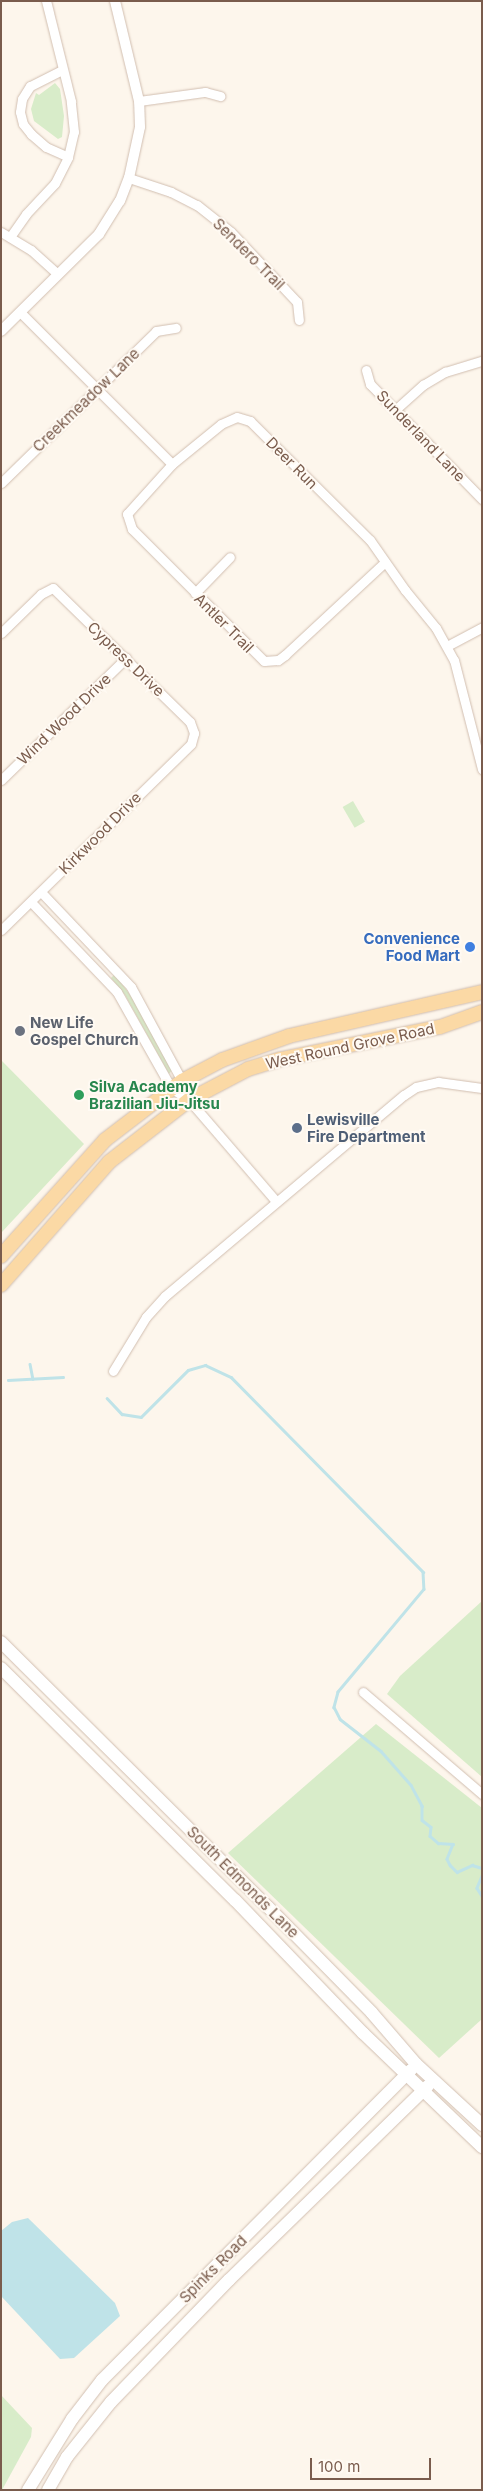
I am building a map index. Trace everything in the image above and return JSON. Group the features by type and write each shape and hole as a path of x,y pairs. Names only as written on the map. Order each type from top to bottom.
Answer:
{"main road":[{"name":"West Round Grove Road","path":"1,1256 105,1140 177,1084 222,1060 289,1036 482,992"},
{"name":"West Round Grove Road","path":"1,1284 109,1162 189,1100 235,1075 264,1064 357,1041 440,1027 482,1012"},
{"name":"South Edmonds Lane","path":"1,1642 206,1844 372,2013 416,2064 482,2124"},
{"name":"South Edmonds Lane","path":"1,1668 422,2091 482,2147"},
{"path":"189,1855 206,1844"},
{"name":"Spinks Road","path":"28,2490 53,2449 102,2380 416,2064"},
{"name":"Spinks Road","path":"48,2490 67,2457 111,2402 215,2295 433,2081"},
{"path":"53,2449 67,2457"}],"street":[{"path":"10,238 26,214 55,183 68,158 74,132 71,101 46,1"},
{"path":"1,331 103,228 120,201 129,178 140,127 139,101 115,1"},
{"path":"62,70 30,86 22,99 20,112 23,124 31,134 46,147 68,158"},
{"path":"139,101 205,92 220,96"},
{"name":"Sendero Trail","path":"129,178 171,192 197,205 231,232 297,302 299,320"},
{"path":"1,232 31,250 58,274"},
{"path":"20,312 172,464"},
{"name":"Creekmeadow Lane","path":"1,483 156,331 176,328"},
{"path":"395,410 423,385 445,372 482,361"},
{"name":"Sunderland Lane","path":"366,370 370,384 482,499"},
{"name":"Deer Run","path":"172,464 229,418 243,417 370,540 384,562 447,646 462,687 478,741 482,769"},
{"name":"Antler Trail","path":"172,464 129,508 127,519 132,529 257,657 271,662 285,655 384,562"},
{"path":"195,593 230,557"},
{"name":"Cypress Drive","path":"1,633 41,594 53,588 190,722 194,733"},
{"path":"447,646 482,628"},
{"name":"Wind Wood Drive","path":"1,780 126,658"},
{"name":"Kirkwood Drive","path":"1,930 191,744 194,733"},
{"path":"41,892 131,987 177,1084 189,1100"},
{"path":"31,902 118,992 189,1100 276,1201"},
{"path":"113,1371 146,1317 165,1296 276,1201 416,1087 450,1081 482,1088"},
{"path":"363,1692 482,1794"}],"green space":[{"path":"55,83 60,89 64,116 62,137 58,139 34,121 31,109 36,93 39,95"},
{"path":"353,801 365,822 355,828 343,807"},
{"path":"115,974 133,999 172,1070 169,1074 125,995 111,978"},
{"path":"1,1060 84,1144 1,1233"},
{"path":"482,1601 482,1777 387,1694 400,1676"},
{"path":"376,1724 482,1808 482,2019 439,2058 228,1853"},
{"path":"1,2395 32,2428 31,2437 2,2490"}],"water":[{"path":"28,2218 115,2303 120,2316 74,2358 60,2359 1,2296 1,2231 12,2222"}],"waterway":[{"path":"30,1364 33,1379"},
{"path":"107,1398 122,1414 141,1417 188,1370 205,1365 231,1377 423,1572 424,1589 338,1692 334,1707 340,1719 381,1751 411,1785 422,1806 422,1820 431,1827 430,1836 438,1843 453,1844 447,1859 450,1865 457,1872 472,1865 482,1868"},
{"path":"8,1380 63,1377"},
{"path":"482,1876 477,1888 482,1896"}],"place":[{"name":"Convenience Food Mart","path":"470,947"},
{"name":"New Life Gospel Church","path":"20,1031"},
{"name":"Silva Academy Brazilian Jiu-Jitsu","path":"79,1095"},
{"name":"Lewisville Fire Department","path":"297,1128"}]}
